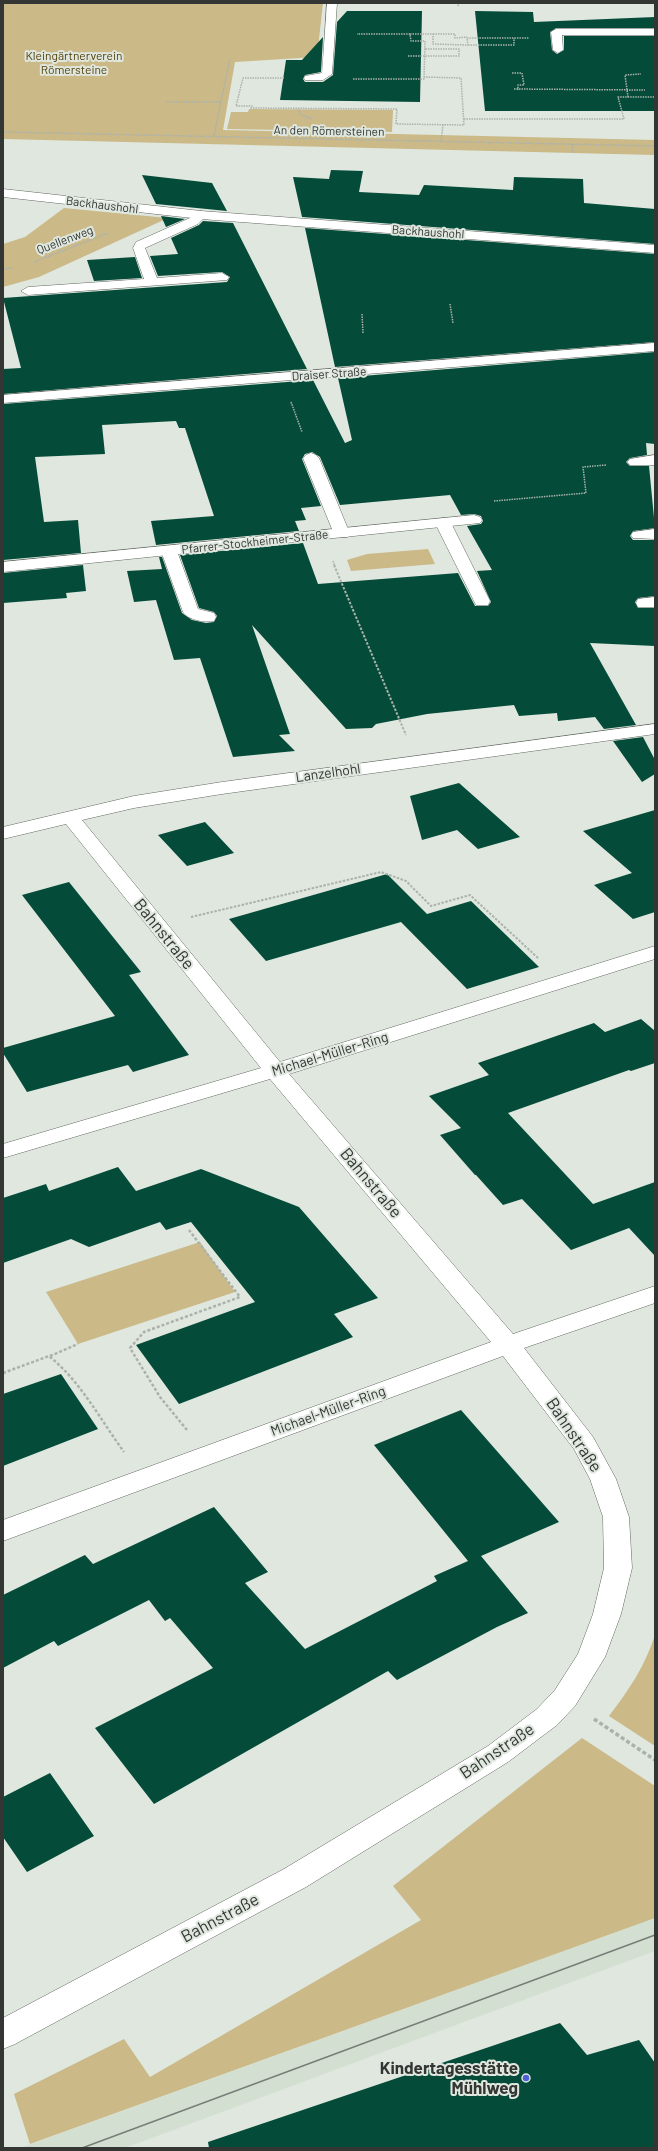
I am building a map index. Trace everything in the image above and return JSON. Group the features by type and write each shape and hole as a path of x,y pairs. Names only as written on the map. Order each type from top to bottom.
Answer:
{"street":[{"path":"309,78 323,77 327,74 332,3"},
{"path":"558,48 556,32 655,32"},
{"name":"Backhaushohl","path":"3,193 202,215 655,249"},
{"path":"152,282 139,248 140,245 194,221 202,215"},
{"path":"28,291 222,277"},
{"name":"Draiser Straße","path":"3,399 655,348"},
{"name":"Pfarrer-Stockheimer-Straße","path":"311,458 342,534"},
{"path":"635,462 655,460"},
{"name":"Pfarrer-Stockheimer-Straße","path":"3,567 474,520"},
{"path":"443,523 482,601"},
{"name":"Pfarrer-Stockheimer-Straße","path":"169,551 191,612 208,617"},
{"name":"Lanzelhohl","path":"3,833 134,802 222,788 655,729"},
{"name":"Bahnstraße","path":"3,2034 295,1878 498,1754 547,1717 565,1698 590,1657 607,1614 618,1568 616,1516 603,1479 584,1444 508,1345 275,1071 70,817"},
{"name":"Michael-Müller-Ring","path":"3,1152 275,1071 655,952"},
{"name":"Michael-Müller-Ring","path":"3,1531 508,1345 655,1294"}],"path":[{"path":"356,34 455,34 455,38 536,38 537,46 558,48"},
{"path":"410,34 411,41 425,41 424,77"},
{"path":"433,34 433,44 514,45 514,38"},
{"path":"467,37 468,44"},
{"path":"490,38 492,45"},
{"path":"408,56 459,56 459,50 424,49"},
{"path":"214,136 230,58"},
{"path":"512,72 522,73 524,85 518,85 518,90"},
{"path":"628,97 625,75 641,74"},
{"path":"309,78 243,78 236,106 252,106 252,108 398,108 396,124 464,125 461,78 424,77 424,79 417,79 323,77"},
{"path":"514,89 645,90"},
{"path":"464,119 624,119 618,97 655,97"},
{"path":"166,102 220,102"},
{"path":"250,112 252,108"},
{"path":"298,108 301,116 312,119"},
{"path":"441,141 443,125"},
{"name":"An den Römersteinen","path":"3,132 655,146"},
{"path":"572,144 573,153"},
{"name":"Quellenweg","path":"30,263 110,232"},
{"path":"3,269 16,268"},
{"path":"450,304 454,323"},
{"path":"362,314 363,333"},
{"path":"282,378 311,458"},
{"path":"474,520 475,502 586,493 583,467 635,462"},
{"path":"342,534 326,544 417,761"},
{"path":"157,925 381,872 406,881 431,906 470,895 563,981"},
{"path":"189,1230 200,1242 240,1297 144,1332 130,1348 160,1397 208,1456"},
{"path":"3,1373 78,1344"},
{"path":"50,1356 60,1364 78,1385 144,1479"},
{"path":"590,1715 655,1760"}],"shaded area":[{"path":"655,1918 655,1951 125,2148 20,2148"}],"green space":[{"name":"Kleingärtnerverein Römersteine","path":"3,3 323,3 317,57 235,62 223,130 655,140 655,155 3,139"},
{"path":"249,109 393,110 392,132 227,129 231,112 248,112"},
{"path":"64,208 168,218 39,277 3,287 3,244 25,237"},
{"path":"428,549 435,564 351,571 347,560 367,554"},
{"path":"200,1242 235,1292 78,1344 46,1292"},
{"path":"655,1635 655,1746 609,1716 636,1677"},
{"path":"582,1738 655,1786 655,1918 30,2144 14,2094 124,2039 150,2077 421,1920 393,1886"}],"building":[{"path":"347,11 422,11 420,102 280,100 286,60 302,60 323,37 321,72 305,75 303,79 305,82 323,82 333,75 337,22"},
{"path":"475,11 533,12 534,22 655,17 655,28 556,28 550,32 552,50 557,54 564,50 564,36 655,36 655,111 485,111"},
{"path":"331,170 363,171 359,192 419,195 424,185 513,190 514,177 583,179 584,203 655,209 655,244 302,217 293,177 329,179"},
{"path":"142,175 212,183 227,211 156,204"},
{"path":"161,216 185,219 166,227"},
{"path":"203,221 233,223 307,369 3,394 3,369 21,368 3,298 227,282 230,277 222,272 158,276 150,256 178,254 171,238 199,225"},
{"path":"305,228 655,254 655,342 335,367"},
{"path":"135,257 142,278 94,281 87,260"},
{"path":"655,352 655,444 646,443 647,455 630,458 626,462 630,466 649,466 655,528 633,531 630,536 633,540 655,540 655,596 638,598 635,602 638,608 655,608 655,646 590,643 636,725 604,729 595,717 558,721 557,713 519,716 514,705 427,714 376,724 372,728 346,729 252,625 290,734 279,735 295,751 233,757 200,658 174,660 156,600 134,602 127,571 162,569 159,557 162,557 182,613 192,620 206,623 214,622 217,616 214,612 199,608 180,555 303,543 318,584 458,573 475,606 488,606 491,602 477,571 492,570 467,526 481,524 483,521 481,516 474,514 461,515 450,495 340,505 320,457 312,452 305,454 302,459 321,506 301,508 306,520 295,521 299,531 156,545 151,521 214,516 185,428 179,428 176,421 102,425 105,454 35,457 44,522 78,520 81,553 3,560 3,404 313,380 345,443 352,440 338,378"},
{"path":"83,565 86,591 66,593 67,598 3,603 3,573"},
{"path":"643,737 655,760 655,774 642,782 613,741"},
{"path":"459,783 520,837 478,849 457,830 422,840 410,796"},
{"path":"655,810 655,912 633,919 594,885 632,873 583,831"},
{"path":"205,822 234,853 187,866 158,835"},
{"path":"387,874 427,914 471,901 539,967 467,989 401,922 266,961 229,919"},
{"path":"69,882 141,972 129,975 189,1055 133,1072 128,1065 27,1092 3,1053 3,1048 115,1016 22,895"},
{"path":"641,1019 655,1031 655,1063 631,1071 629,1070 508,1113 593,1204 655,1182 655,1256 629,1228 571,1250 522,1199 503,1205 475,1175 440,1135 461,1128 429,1096 489,1075 478,1063 594,1023 605,1032"},
{"path":"118,1167 136,1191 201,1169 299,1207 378,1298 334,1314 353,1337 179,1404 136,1345 255,1302 191,1222 166,1230 160,1222 89,1247 71,1239 3,1263 3,1198 46,1184 49,1191"},
{"path":"61,1374 98,1429 3,1466 3,1394"},
{"path":"461,1410 559,1522 481,1556 528,1613 497,1627 397,1680 388,1671 154,1804 95,1728 213,1668 170,1618 165,1621 149,1600 58,1646 54,1641 3,1668 3,1595 85,1555 93,1564 214,1507 268,1572 245,1583 305,1649 437,1581 434,1576 468,1561 374,1445"},
{"path":"50,1773 94,1836 27,1872 3,1837 3,1797"},
{"name":"Kindertagesstätte Mühlweg","path":"560,2023 587,2055 639,2040 655,2063 655,2148 209,2148 208,2142"}],"tram line":[{"path":"82,2148 655,1935"}],"place":[{"name":"Kindertagesstätte Mühlweg","path":"526,2078"}]}
